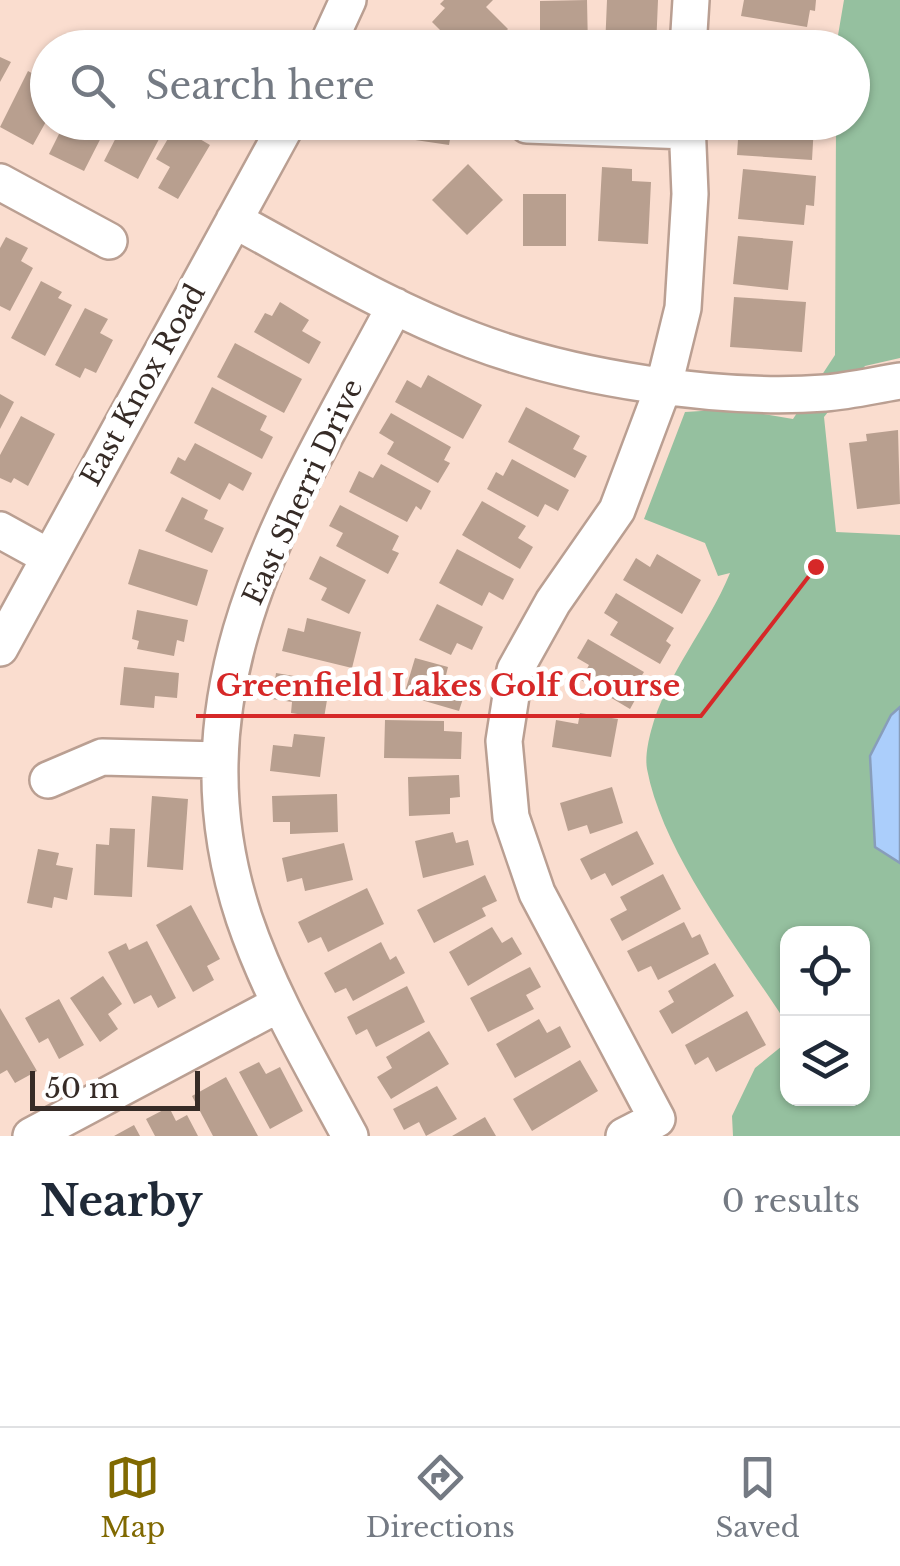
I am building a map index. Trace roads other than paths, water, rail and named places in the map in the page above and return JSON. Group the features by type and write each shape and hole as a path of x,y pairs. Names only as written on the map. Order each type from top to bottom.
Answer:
{"street":[{"path":"334,30 348,0"},
{"path":"689,30 691,0"},
{"name":"East Knox Road","path":"0,648 278,140"},
{"path":"624,1136 657,1118 537,893 511,817 504,742 516,670 554,602 616,510 664,385 682,308 690,194 688,140"},
{"path":"0,182 110,241"},
{"path":"234,220 394,306 473,340 560,368 664,385 756,394 826,393 900,381"},
{"name":"East Sherri Drive","path":"350,1136 279,1004 244,917 224,838 219,760 228,682 239,631 260,569 394,306"},
{"path":"0,530 49,556"},
{"path":"48,780 102,756 219,760"},
{"path":"32,1136 279,1004"}],"water":[{"path":"900,707 900,863 875,847 870,756 891,715"}],"place":[{"name":"Greenfield Lakes Golf Course","path":"816,567"}]}
